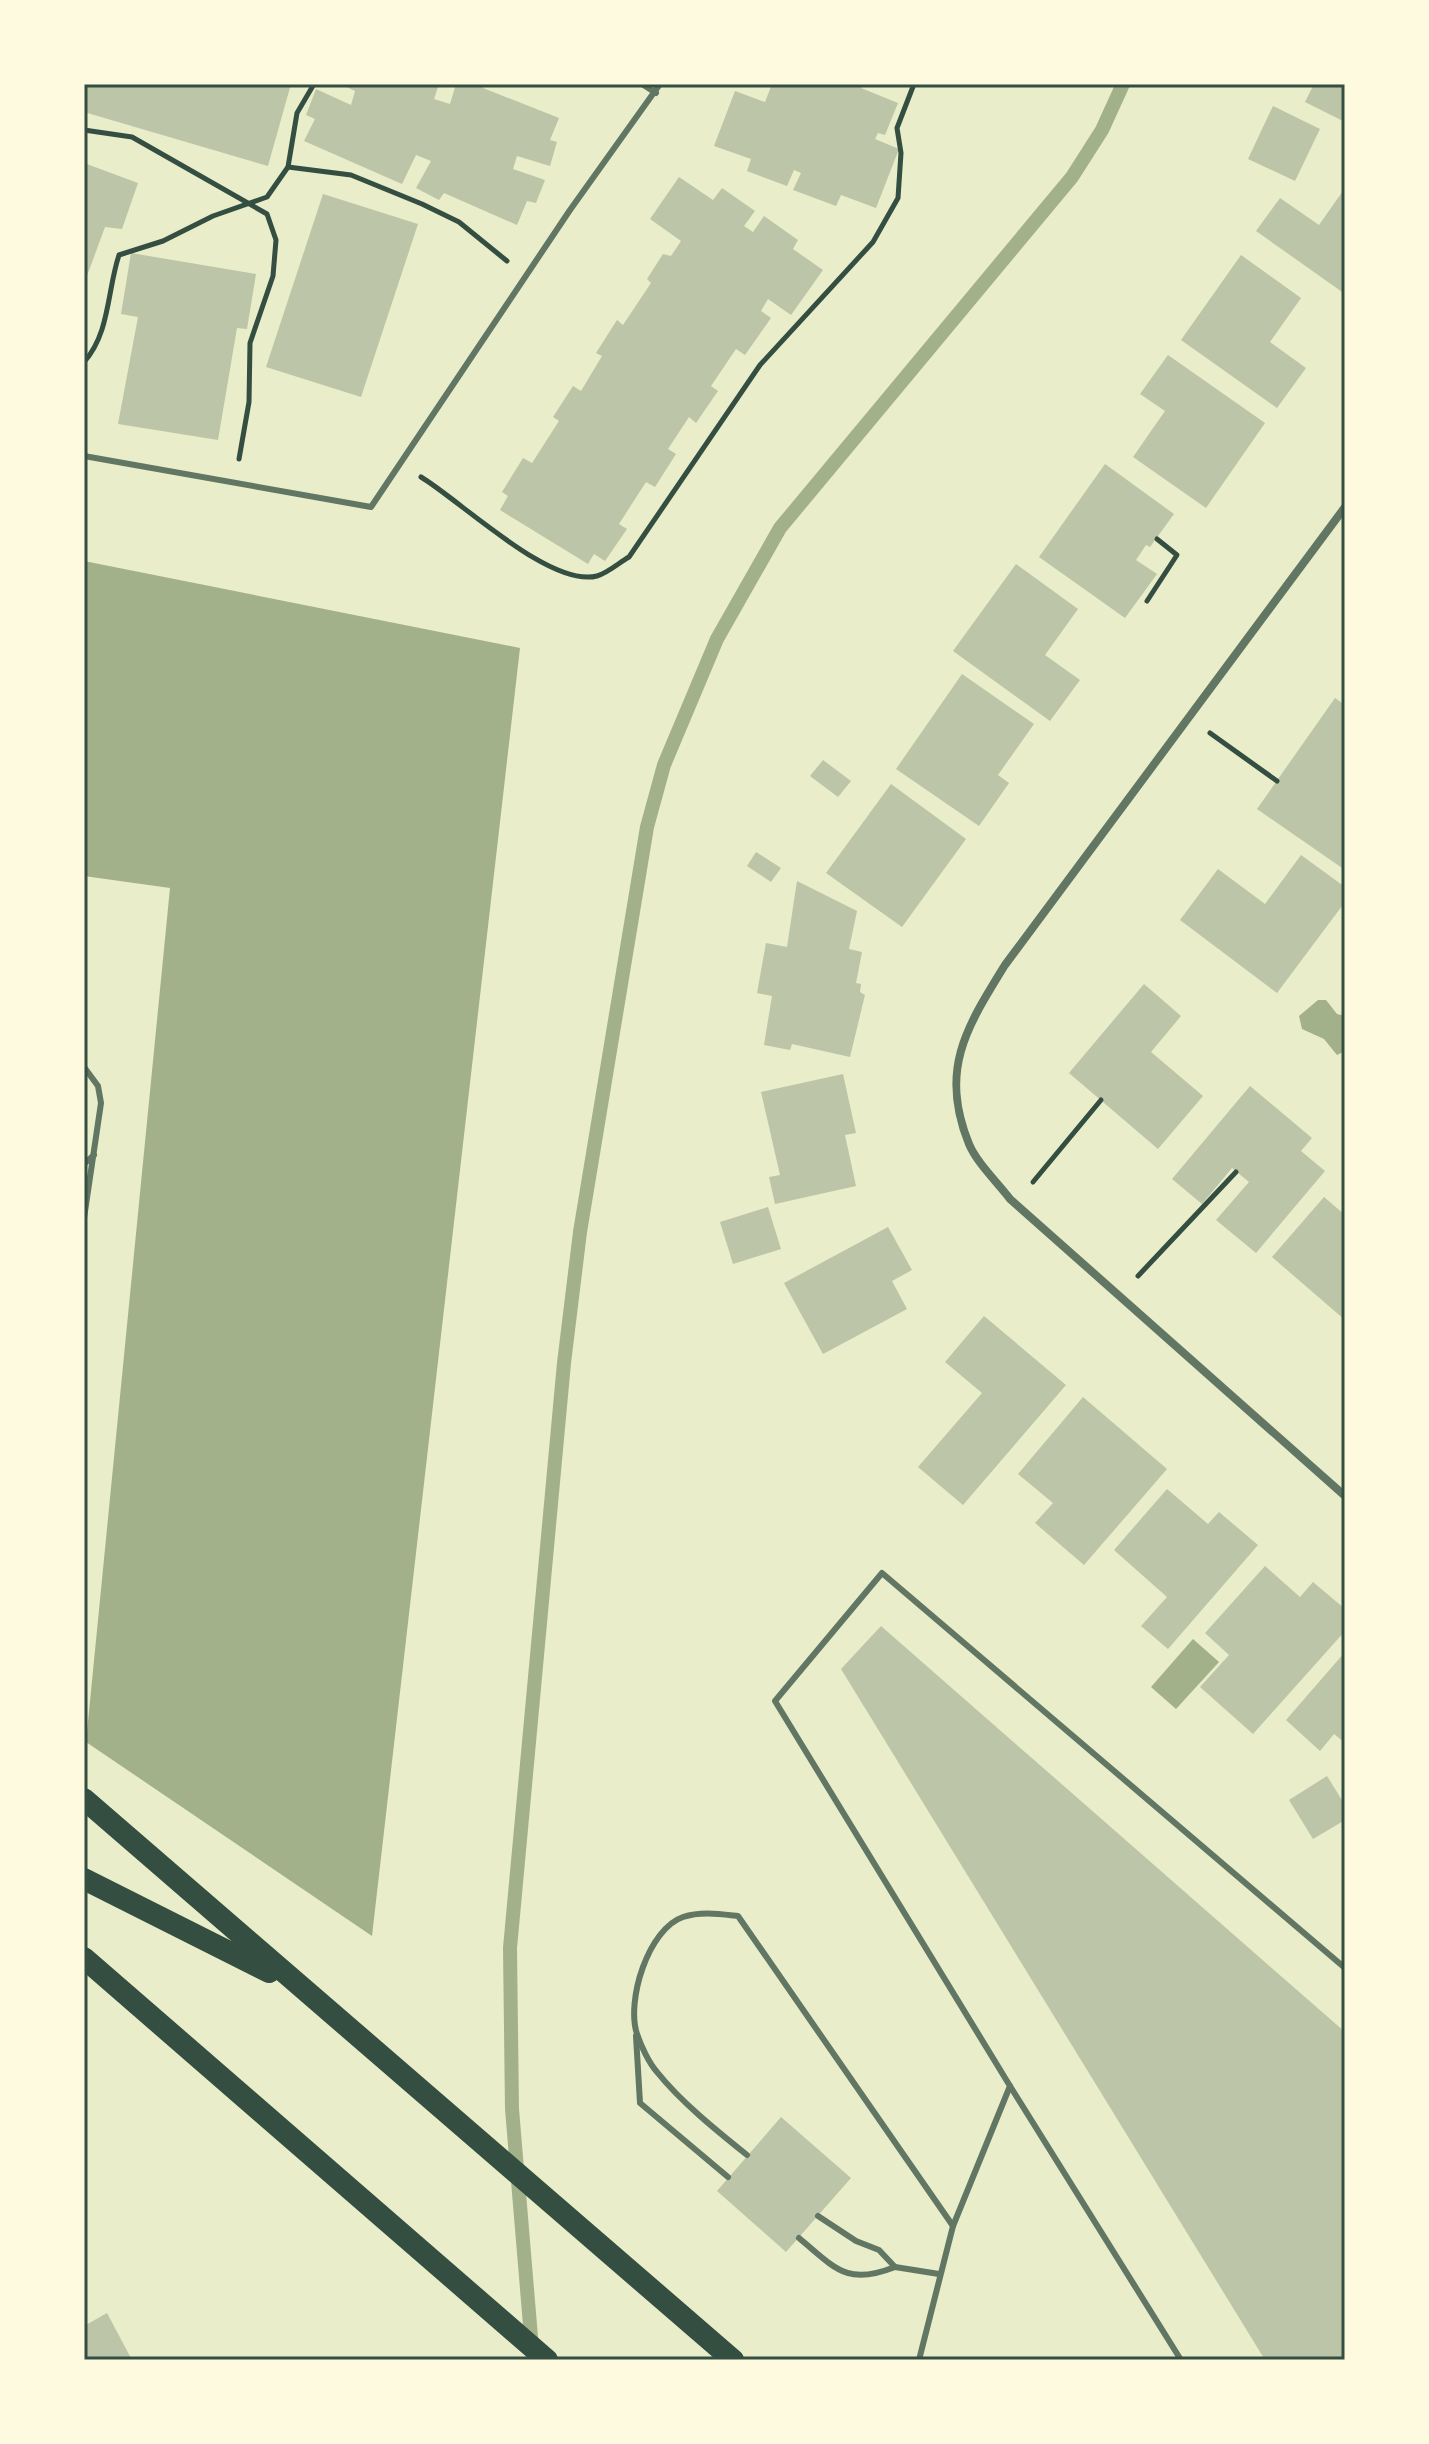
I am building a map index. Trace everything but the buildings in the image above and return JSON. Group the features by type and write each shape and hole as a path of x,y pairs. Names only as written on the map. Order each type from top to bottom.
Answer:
{"highway":[{"path":"84,1799 733,2360"},
{"path":"84,1879 299,1987"},
{"path":"84,1958 547,2360"}],"street":[{"path":"1345,507 1005,965 966,1028 953,1083 969,1146 1014,1203 1345,1496"}],"lane":[{"path":"642,84 656,93"},
{"path":"84,456 371,507 660,84"},
{"path":"84,1067 98,1086 101,1103 84,1218"},
{"path":"84,1164 94,1155"},
{"path":"1181,2360 775,1701 882,1573 1345,1968"},
{"path":"728,2177 640,2103 637,1985 646,1955 659,1937 681,1917 703,1913 738,1916 953,2226"},
{"path":"636,2032 656,2071 747,2155"},
{"path":"919,2360 953,2226 1010,2086"},
{"path":"818,2216 856,2241 879,2250 895,2267"},
{"path":"799,2238 836,2269 868,2277 895,2267 939,2274"}],"path":[{"path":"84,362 104,328 110,281 119,255 163,241 267,197 288,167 297,113 314,84"},
{"path":"425,479 456,498 497,536 567,574 597,576 629,557 760,365 873,242 898,198 901,153 897,128 914,84"},
{"path":"84,130 132,137 251,202 267,214 276,240 273,276 250,343 249,402 234,483"},
{"path":"288,167 351,175 422,204 459,222 526,276"},
{"path":"1147,601 1177,555 1157,539"},
{"path":"1188,718 1277,781"},
{"path":"1014,1203 1077,1133 1101,1100"},
{"path":"1119,1297 1236,1172"}],"shaded area":[{"path":"84,561 520,648 372,1936 86,1742 170,888 84,876"},
{"path":"1318,1000 1326,1000 1337,1014 1345,1016 1345,1051 1337,1055 1324,1039 1302,1029 1299,1016"},
{"path":"1193,1639 1219,1662 1176,1709 1151,1687"}],"waterway":[{"path":"532,2349 512,2109 510,1948 564,1363 580,1232 647,827 664,765 717,639 780,528 1072,177 1102,130 1123,84"}]}
